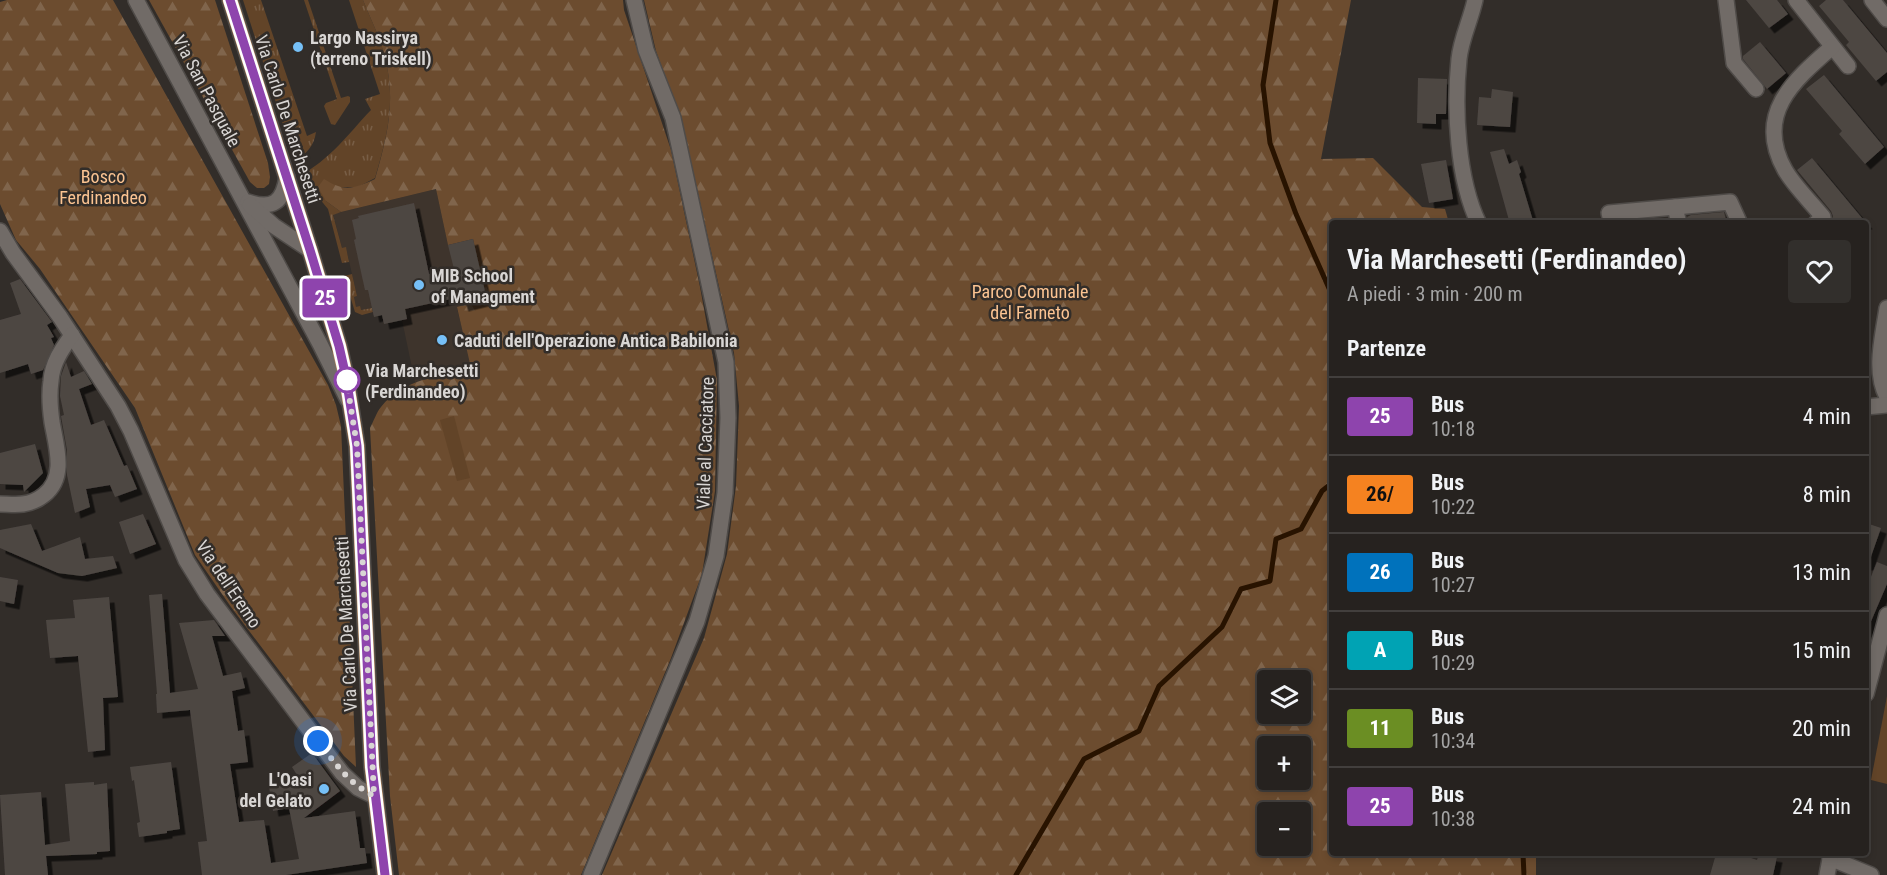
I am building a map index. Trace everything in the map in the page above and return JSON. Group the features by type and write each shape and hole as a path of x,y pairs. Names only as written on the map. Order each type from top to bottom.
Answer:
{"main road":[{"name":"Via Carlo De Marchesetti","path":"230,0 339,346 351,408 357,446 374,796 385,875"}],"street":[{"name":"Via San Pasquale","path":"136,0 320,344 351,408"},
{"name":"Viale al Cacciatore","path":"591,875 697,621 716,556 725,493 728,418 726,362 673,118 646,50 634,0"},
{"path":"1475,0 1459,56 1459,143 1465,183 1477,220"},
{"path":"1726,0 1734,63 1756,89"},
{"path":"1796,0 1848,66"},
{"path":"1872,0 1887,19"},
{"path":"1820,220 1823,217 1786,172 1777,153 1772,133 1775,117 1792,85 1832,47"},
{"path":"243,200 262,206 271,205 285,191 287,177"},
{"path":"243,200 274,226 310,250"},
{"path":"1611,220 1609,213 1731,202 1738,220"},
{"path":"1675,207 1678,220"},
{"name":"Via dell'Eremo","path":"0,231 118,406 186,560 207,594 342,773 358,788 374,796"},
{"path":"1887,308 1880,360 1880,383 1887,397"},
{"path":"0,504 25,504 41,497 52,488 57,478 58,459 50,403 52,369 60,351 72,335"},
{"path":"1869,407 1887,405"},
{"path":"1869,672 1873,643 1887,615"},
{"path":"1827,875 1830,856 1871,875"}],"shaded area":[{"name":"MIB School of Managment","path":"436,189 448,245 473,239 487,300 457,308 472,368 415,382 402,320 384,324 382,315 374,317 372,308 361,310 356,307 354,297 357,296 346,248 342,248 333,214"}],"green space":[{"name":"Bosco Ferdinandeo","path":"7,0 113,0 328,385 341,426 356,767 344,756 231,607 195,555 135,408 40,269 16,240 0,204 0,2"},
{"path":"149,0 215,0 268,163 269,184 264,188 257,188 250,182"},
{"path":"243,0 261,0 307,136 316,132 311,146 295,162"},
{"path":"304,0 308,0 341,98 350,97 350,102 335,125 331,124 324,106 337,99"},
{"path":"349,0 363,0 379,38 388,75 390,109 385,142 375,178 358,187 337,187 326,201 341,212 333,215 342,248 346,247 349,262 342,263 328,209 300,175 329,154 371,110 365,99 380,94"},
{"path":"363,0 623,0 624,10 671,150 717,380 715,491 702,574 671,658 581,875 399,875 390,796 370,428 381,407 400,390 435,376 471,368 457,307 487,299 473,239 448,245 436,189 341,212 326,201 318,187 324,179 337,186 349,188 375,179 385,142 390,109 388,75 379,38"},
{"name":"Parco Comunale del Farneto","path":"644,0 1351,0 1321,159 1373,158 1422,207 1445,209 1448,220 1329,220 1329,856 1536,856 1536,875 602,875 704,638 727,554 736,486 739,406 734,353 683,127 656,51"},
{"path":"352,274 357,296 354,297 356,307 360,306 361,310 372,308 373,312 362,315 355,312 344,276"},
{"path":"454,416 470,478 457,481 440,420"},
{"path":"1887,696 1887,784 1871,780"}],"building":[{"path":"1746,0 1777,0 1788,14 1769,28"},
{"path":"1826,0 1843,0 1887,53 1887,72 1876,81 1846,45 1849,42 1819,6"},
{"path":"1760,42 1786,73 1767,89 1743,59 1743,56"},
{"path":"1824,75 1884,147 1865,164 1839,134 1842,131 1806,89"},
{"path":"1418,78 1447,79 1446,114 1436,114 1436,124 1417,123"},
{"path":"1492,89 1513,92 1510,127 1477,125 1479,97 1491,98"},
{"path":"1504,149 1509,164 1517,160 1533,220 1509,220 1490,152"},
{"path":"1812,158 1864,220 1832,220 1831,211 1797,170"},
{"path":"1446,160 1453,199 1429,203 1421,164"},
{"path":"414,203 429,274 454,269 448,245 473,239 487,300 463,306 460,297 405,309 407,319 384,324 382,315 374,317 368,290 365,290 352,220 359,218 358,216"},
{"path":"1724,212 1726,220 1688,220 1687,217"},
{"path":"20,279 52,322 47,325 54,337 51,338 54,345 43,370 31,374 28,364 0,373 0,320 21,314 10,283"},
{"path":"66,362 71,377 84,371 92,384 79,389 91,425 104,420 124,466 127,465 137,489 115,497 110,485 86,489 90,507 75,513 67,475 67,450 61,416 64,415 60,396 61,376"},
{"path":"35,444 43,473 24,492 23,485 0,484 0,453"},
{"path":"143,514 156,544 130,554 119,522"},
{"path":"31,524 42,551 80,537 85,559 113,556 117,568 82,576 58,573 0,548 0,530"},
{"path":"1869,524 1881,528 1869,562"},
{"path":"1877,562 1887,566 1887,584 1869,626 1869,582"},
{"path":"0,577 18,580 14,604 0,601"},
{"path":"162,594 170,693 198,689 179,623 214,620 225,636 212,636 223,676 241,672 245,688 232,691 238,731 244,730 248,762 230,764 239,822 264,820 271,863 299,859 289,808 273,811 269,787 302,783 292,767 312,753 340,791 304,818 355,811 360,848 365,848 367,863 286,875 202,875 198,842 207,841 190,710 157,713 149,595"},
{"path":"109,597 118,697 103,698 105,750 88,752 78,656 50,658 46,620 75,618 73,600"},
{"path":"171,762 180,829 139,837 137,823 140,822 130,767"},
{"path":"94,782 94,785 107,783 110,851 97,852 97,854 46,856 48,875 5,875 0,795 41,792 45,845 70,841 65,784"},
{"path":"1715,856 1745,856 1757,860 1758,856 1777,857 1773,875 1710,875"}],"waterway":[{"path":"1276,0 1263,85 1270,143 1296,214 1329,288"},
{"path":"1016,875 1084,759 1139,731 1159,686 1222,627 1241,589 1270,581 1276,539 1301,529 1322,491 1329,485"},
{"path":"1523,856 1524,875"}],"bus line":[{"name":"25","path":"230,0 310,250 346,377 357,446 372,767 385,875"}],"place":[{"name":"Largo Nassirya (terreno Triskell)","path":"298,47"},
{"name":"MIB School of Managment","path":"419,285"},
{"name":"Caduti dell'Operazione Antica Babilonia","path":"442,340"},
{"name":"Via Marchesetti (Ferdinandeo)","path":"347,380"},
{"name":"L'Oasi del Gelato","path":"324,789"}],"route":[{"path":"318,741 342,773 358,788 374,796 357,446 346,377 347,380"}]}
